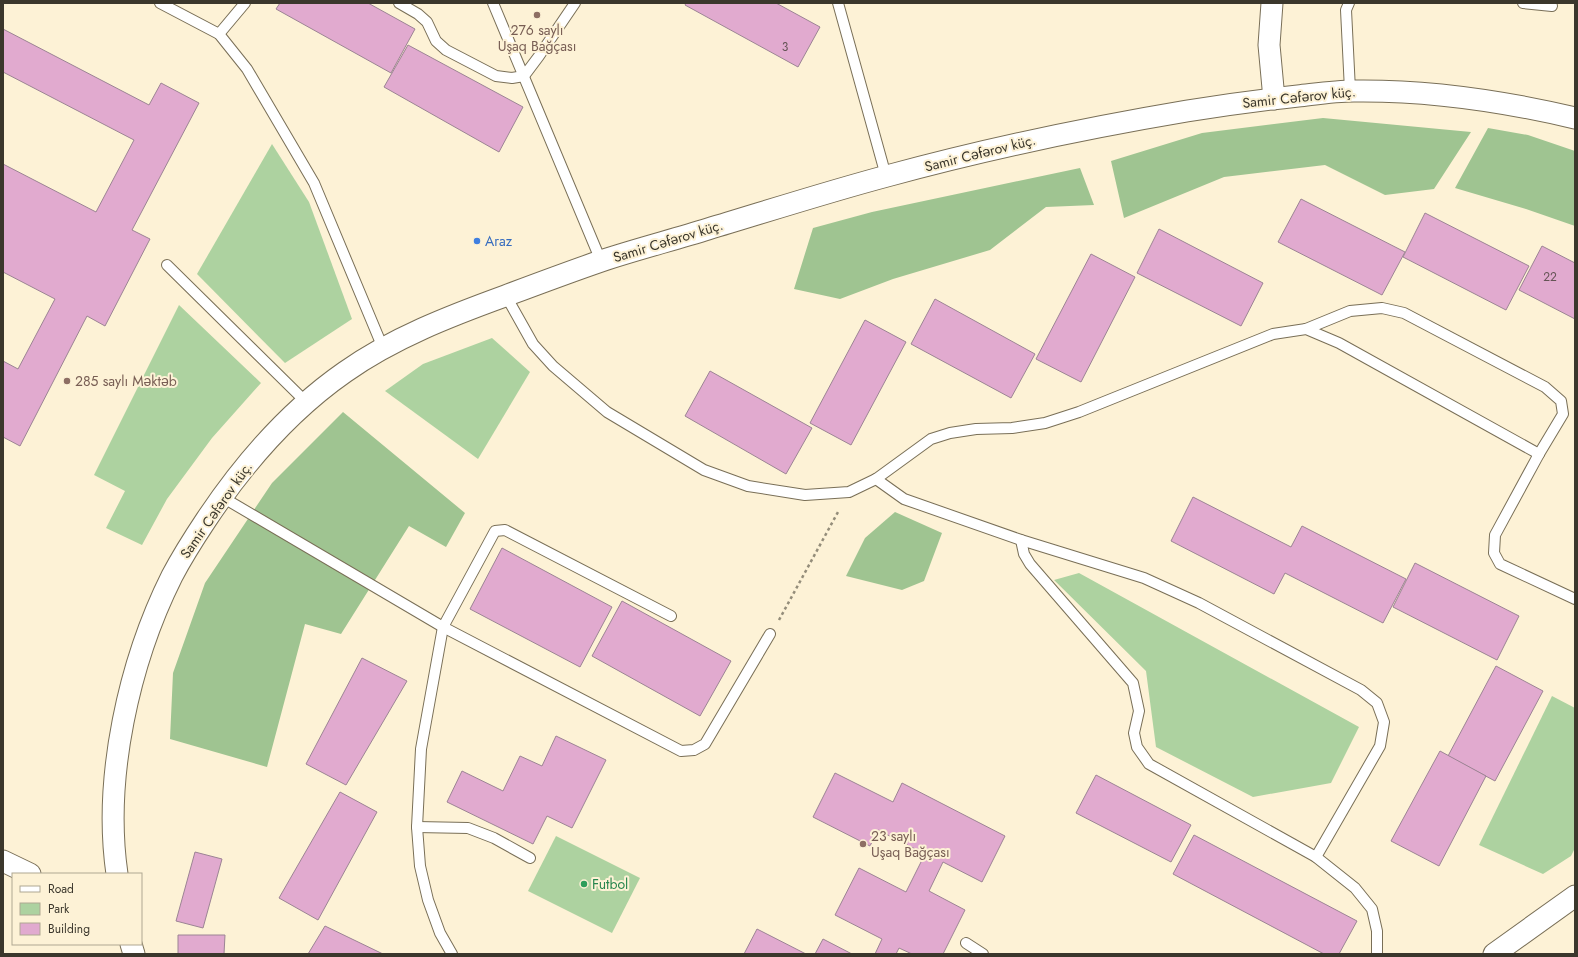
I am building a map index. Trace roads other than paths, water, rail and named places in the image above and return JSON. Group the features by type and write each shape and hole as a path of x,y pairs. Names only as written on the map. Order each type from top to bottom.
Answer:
{"street":[{"path":"1272,3 1269,45 1274,99"},
{"name":"Samir Cəfərov küç.","path":"117,873 113,818 117,759 129,695 149,630 173,575 222,497 247,464 280,428 306,402 344,372 383,348 455,315 601,261 886,176 1022,142 1129,121 1255,100 1350,90 1421,93 1482,100 1531,108 1575,118"},
{"path":"3,862 28,873"},
{"path":"1494,954 1575,896"}],"lane":[{"path":"160,3 218,34 247,69 314,183 383,348"},
{"path":"218,34 245,3"},
{"path":"399,3 418,14 427,22 436,41 446,50 496,76 512,78 524,76 574,3"},
{"path":"493,3 601,261"},
{"path":"838,3 886,176"},
{"path":"1349,3 1346,10 1350,90"},
{"path":"1523,3 1552,6"},
{"path":"167,265 306,402"},
{"path":"506,296 533,344 553,366 607,412 704,470 748,486 805,495 849,492 876,479 931,439 950,433 976,429 1012,428 1045,423 1079,412 1273,334 1306,329 1350,311 1382,308 1404,313 1545,387 1561,401 1563,414 1495,534 1494,553 1500,564 1575,599"},
{"path":"1306,329 1339,343 1539,454"},
{"path":"876,479 904,499 1021,540 1151,581 1199,603 1361,690 1377,703 1384,722 1380,746 1316,857"},
{"path":"222,497 443,626 680,750 694,750 705,744 770,634"},
{"path":"452,954 440,933 428,900 420,866 417,827 421,749 443,626 494,530 505,530 671,616"},
{"path":"1021,540 1024,554 1030,564 1133,683 1139,711 1134,733 1137,746 1149,764 1316,857 1355,888 1372,909 1377,931 1377,954"},
{"path":"417,827 468,828 494,838 530,858"},
{"path":"966,943 983,954"}],"place":[{"name":"276 saylı Uşaq Bağçası","path":"537,15"},
{"name":"Araz","path":"477,241"},
{"name":"285 saylı Məktəb","path":"67,381"},
{"name":"23 saylı Uşaq Bağçası","path":"863,844"},
{"name":"Futbol","path":"584,884"}]}
